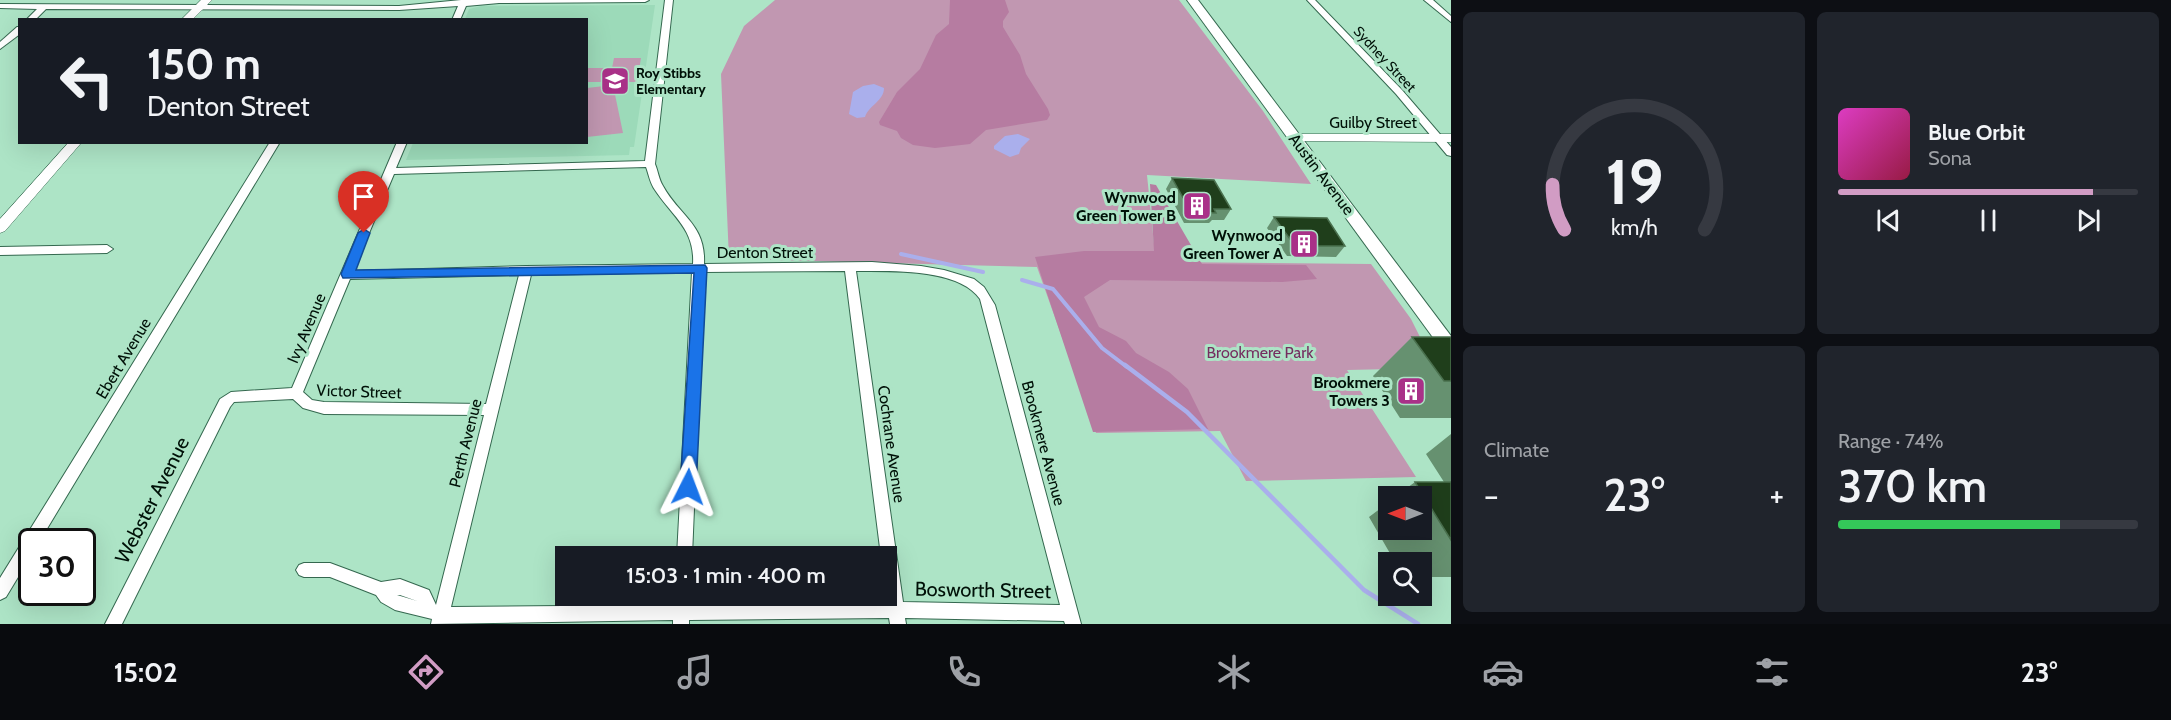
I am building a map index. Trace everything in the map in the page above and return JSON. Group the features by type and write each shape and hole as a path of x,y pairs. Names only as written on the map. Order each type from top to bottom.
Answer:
{"main road":[{"name":"Austin Avenue","path":"1192,0 1451,349"}],"street":[{"path":"188,18 207,0"},
{"path":"331,18 341,0"},
{"path":"0,6 336,9 412,8 464,2 645,0"},
{"path":"669,0 650,164 658,187 694,233 700,268 685,546"},
{"name":"Sydney Street","path":"1311,0 1445,138 1451,153"},
{"path":"1428,0 1451,20"},
{"path":"457,18 464,2"},
{"path":"32,18 44,6"},
{"path":"0,46 18,31"},
{"name":"Guilby Street","path":"1295,138 1445,138"},
{"path":"0,228 74,144"},
{"name":"Ebert Avenue","path":"0,592 274,144"},
{"name":"Ivy Avenue","path":"296,393 401,144"},
{"path":"389,171 650,164"},
{"path":"0,251 107,249"},
{"name":"Denton Street","path":"347,274 526,270 850,268 923,271 966,280"},
{"name":"Cochrane Avenue","path":"850,268 897,617"},
{"name":"Perth Avenue","path":"437,616 526,270"},
{"name":"Brookmere Avenue","path":"966,280 977,286 990,305 1071,618"},
{"name":"Victor Street","path":"231,397 296,393 300,401 307,405 324,408 491,410"},
{"name":"Webster Avenue","path":"113,624 225,403 231,397"},
{"name":"Bosworth Street","path":"304,570 330,570 381,590 386,598 395,603 437,616 681,619 1071,618"}],"shaded area":[{"path":"950,0 1005,0 1009,12 1003,21 1003,27 1020,55 1026,74 1048,109 1050,115 1047,120 986,130 970,144 935,148 913,145 901,138 897,131 880,125 879,122 897,92 920,69 936,35 949,24"},
{"name":"Roy Stibbs Elementary","path":"655,5 634,147 630,147 629,155 406,160 413,144 588,144 588,18 465,18 469,9 481,6"},
{"path":"1150,184 1156,185 1202,264 1306,265 1317,279 1282,282 1110,280 1084,297 1099,327 1126,341 1136,353 1169,372 1188,389 1208,429 1093,432 1035,257 1084,251 1154,251"}],"green space":[{"name":"Brookmere Park","path":"775,0 1179,0 1263,111 1311,184 1147,175 1154,244 1160,262 1371,264 1411,319 1423,343 1440,368 1347,370 1416,477 1246,481 1220,431 1096,433 1037,267 729,259 721,74 744,26"},
{"path":"614,58 641,58 637,82 588,82 588,68 612,68"},
{"path":"613,85 623,133 588,137 588,88"}],"water":[{"path":"874,84 884,88 882,96 865,117 857,118 849,114 853,92 863,86"},
{"path":"1018,134 1030,139 1021,148 1019,154 1010,157 994,149 994,146 1005,136"}],"building":[{"path":"1172,178 1214,180 1231,209 1214,209 1216,213 1191,212"},
{"path":"1274,217 1327,218 1345,246 1295,246"},
{"path":"1412,337 1451,337 1451,381 1444,381"},
{"path":"1415,482 1451,482 1451,540 1432,509 1432,486 1417,486"}],"waterway":[{"path":"901,254 983,272"},
{"path":"1022,280 1053,289 1102,348 1127,367"},
{"path":"1125,365 1187,412 1364,590 1418,624"}],"place":[{"name":"Roy Stibbs Elementary","path":"615,81"},
{"name":"Wynwood Green Tower B","path":"1197,206"},
{"name":"Wynwood Green Tower A","path":"1304,244"},
{"name":"Brookmere Towers 3","path":"1411,391"}],"route":[{"path":"364,233 347,274 700,268 688,487"}]}
